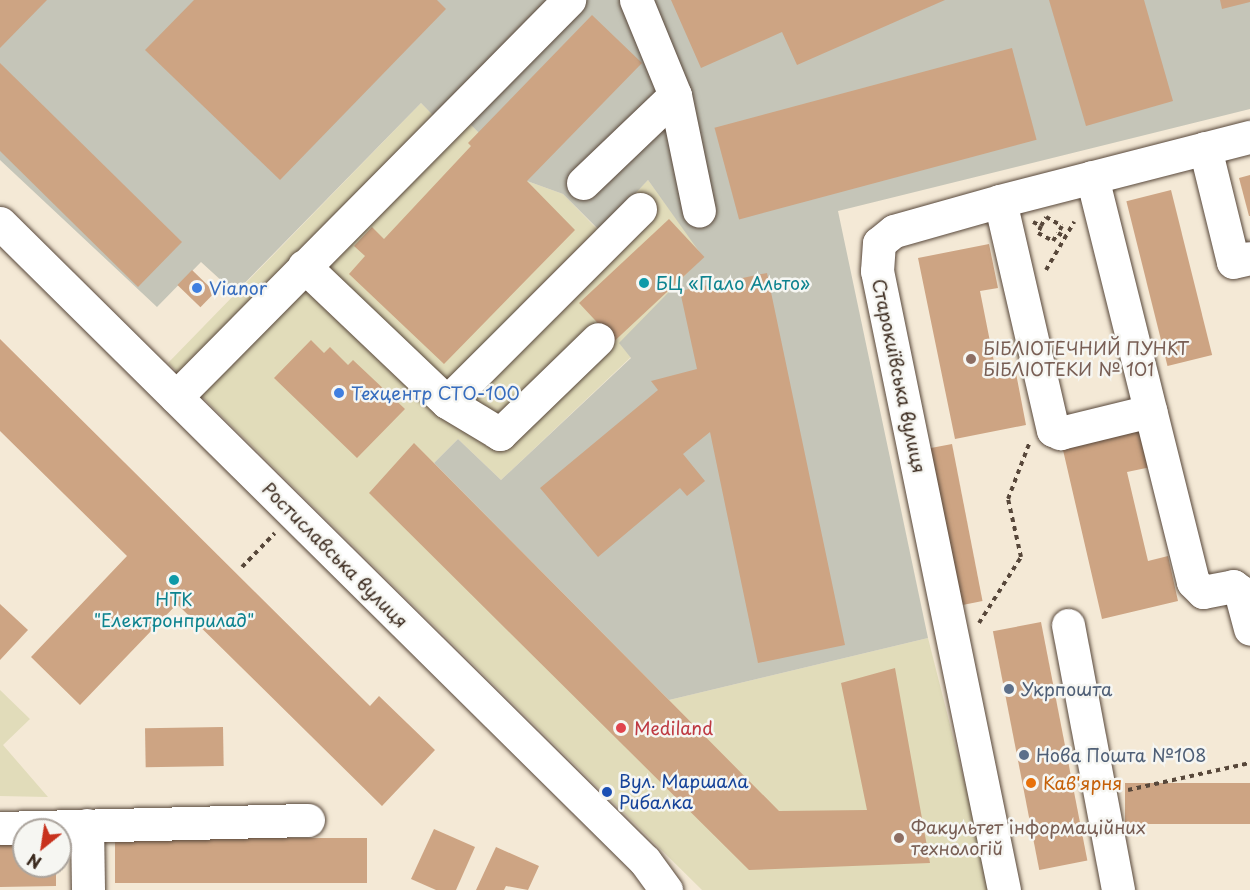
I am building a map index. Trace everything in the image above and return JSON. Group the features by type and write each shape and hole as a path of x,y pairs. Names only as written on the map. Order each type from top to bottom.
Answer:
{"street":[{"path":"176,397 569,0"},
{"path":"636,0 675,95 699,211"},
{"path":"584,183 675,95"},
{"name":"Старокиївська вулиця","path":"1004,890 875,255 884,235 1000,201 1093,182 1205,148 1250,137"},
{"path":"1205,148 1233,262 1250,258"},
{"path":"1093,182 1193,582 1203,592 1233,586 1240,591 1250,629"},
{"path":"1000,201 1053,430 1060,433 1150,411"},
{"path":"447,402 640,209"},
{"name":"Ростиславська вулиця","path":"0,223 645,861 666,890"},
{"path":"304,266 447,402 500,434 598,339"},
{"path":"1068,625 1118,890"},
{"path":"0,828 308,820"},
{"path":"87,825 88,890"}],"path":[{"path":"1044,273 1093,182"},
{"path":"1041,226 1046,217 1062,226 1058,233"},
{"path":"972,633 1021,557 1008,499 1045,400"},
{"path":"242,567 276,532"},
{"path":"1101,796 1250,763"}],"shaded area":[{"path":"0,0 1250,0 1250,109 838,211 928,638 669,700 434,463 458,439 501,480 631,358 619,343 703,257 648,180 600,231 563,194 527,181 467,121 453,136 421,103 235,293 201,262 157,307 0,160"},
{"path":"421,103 453,136 467,121 527,181 563,194 599,231 648,180 704,257 620,344 631,357 501,480 458,439 434,463 669,700 928,638 992,890 702,890 168,363"},
{"path":"0,690 30,719 3,745 48,797 0,796"}],"building":[{"path":"0,0 47,0 0,48"},
{"path":"194,0 437,0 446,9 280,180 145,50"},
{"path":"671,0 945,0 797,65 782,32 701,68"},
{"path":"1049,0 1144,0 1173,101 1086,126"},
{"path":"1220,0 1250,0 1250,2 1222,9"},
{"path":"592,15 642,63 527,181 575,230 444,364 349,274 365,256 354,246 372,227 384,239 471,146 468,143"},
{"path":"1012,48 1037,140 739,219 714,128"},
{"path":"0,63 182,242 138,287 0,151"},
{"path":"1250,175 1250,216 1249,216 1239,178"},
{"path":"1171,190 1212,355 1167,366 1126,201"},
{"name":"БЦ «Пало Альто»","path":"669,219 704,257 615,341 579,303"},
{"path":"989,244 998,288 980,291 996,372 1015,368 1026,425 955,439 918,258"},
{"name":"Vianor","path":"192,270 215,292 200,307 177,285"},
{"path":"767,273 845,645 758,663 710,432 683,454 705,481 687,496 680,488 598,557 540,488 658,390 651,381 697,369 680,291"},
{"name":"НТК \"Електронприлад\"","path":"0,339 370,706 379,696 435,750 382,806 177,604 80,705 31,657 127,556 0,431"},
{"name":"Техцентр СТО-100","path":"311,340 324,353 330,347 348,365 353,360 405,409 357,458 274,378"},
{"path":"1140,419 1151,467 1127,472 1148,561 1168,556 1178,601 1102,619 1060,437"},
{"path":"414,443 779,811 867,810 841,683 895,668 930,863 749,870 369,493"},
{"path":"952,444 983,601 959,606 928,449"},
{"path":"0,604 28,630 0,660"},
{"path":"1041,622 1087,861 1039,870 993,631"},
{"path":"223,727 224,766 146,767 145,728"},
{"path":"1125,783 1250,783 1250,824 1125,824"},
{"path":"434,829 475,847 456,890 436,890 411,879"},
{"path":"115,838 367,838 367,883 115,883"},
{"path":"0,843 12,843 12,878 56,878 56,886 0,887"},
{"path":"496,847 539,866 528,890 506,886 504,890 476,890"}],"place":[{"name":"БЦ «Пало Альто»","path":"644,283"},
{"name":"Vianor","path":"197,288"},
{"name":"БІБЛІОТЕЧНИЙ ПУНКТ БІБЛІОТЕКИ № 101","path":"971,359"},
{"name":"Техцентр СТО-100","path":"339,393"},
{"name":"НТК \"Електронприлад\"","path":"174,580"},
{"name":"Укрпошта","path":"1009,689"},
{"name":"Mediland","path":"621,728"},
{"name":"Нова Пошта №108","path":"1024,755"},
{"name":"Кав'ярня","path":"1031,783"},
{"name":"Вул. Маршала Рибалка","path":"607,792"},
{"name":"Факультет інформаційних технологій","path":"899,838"}]}
